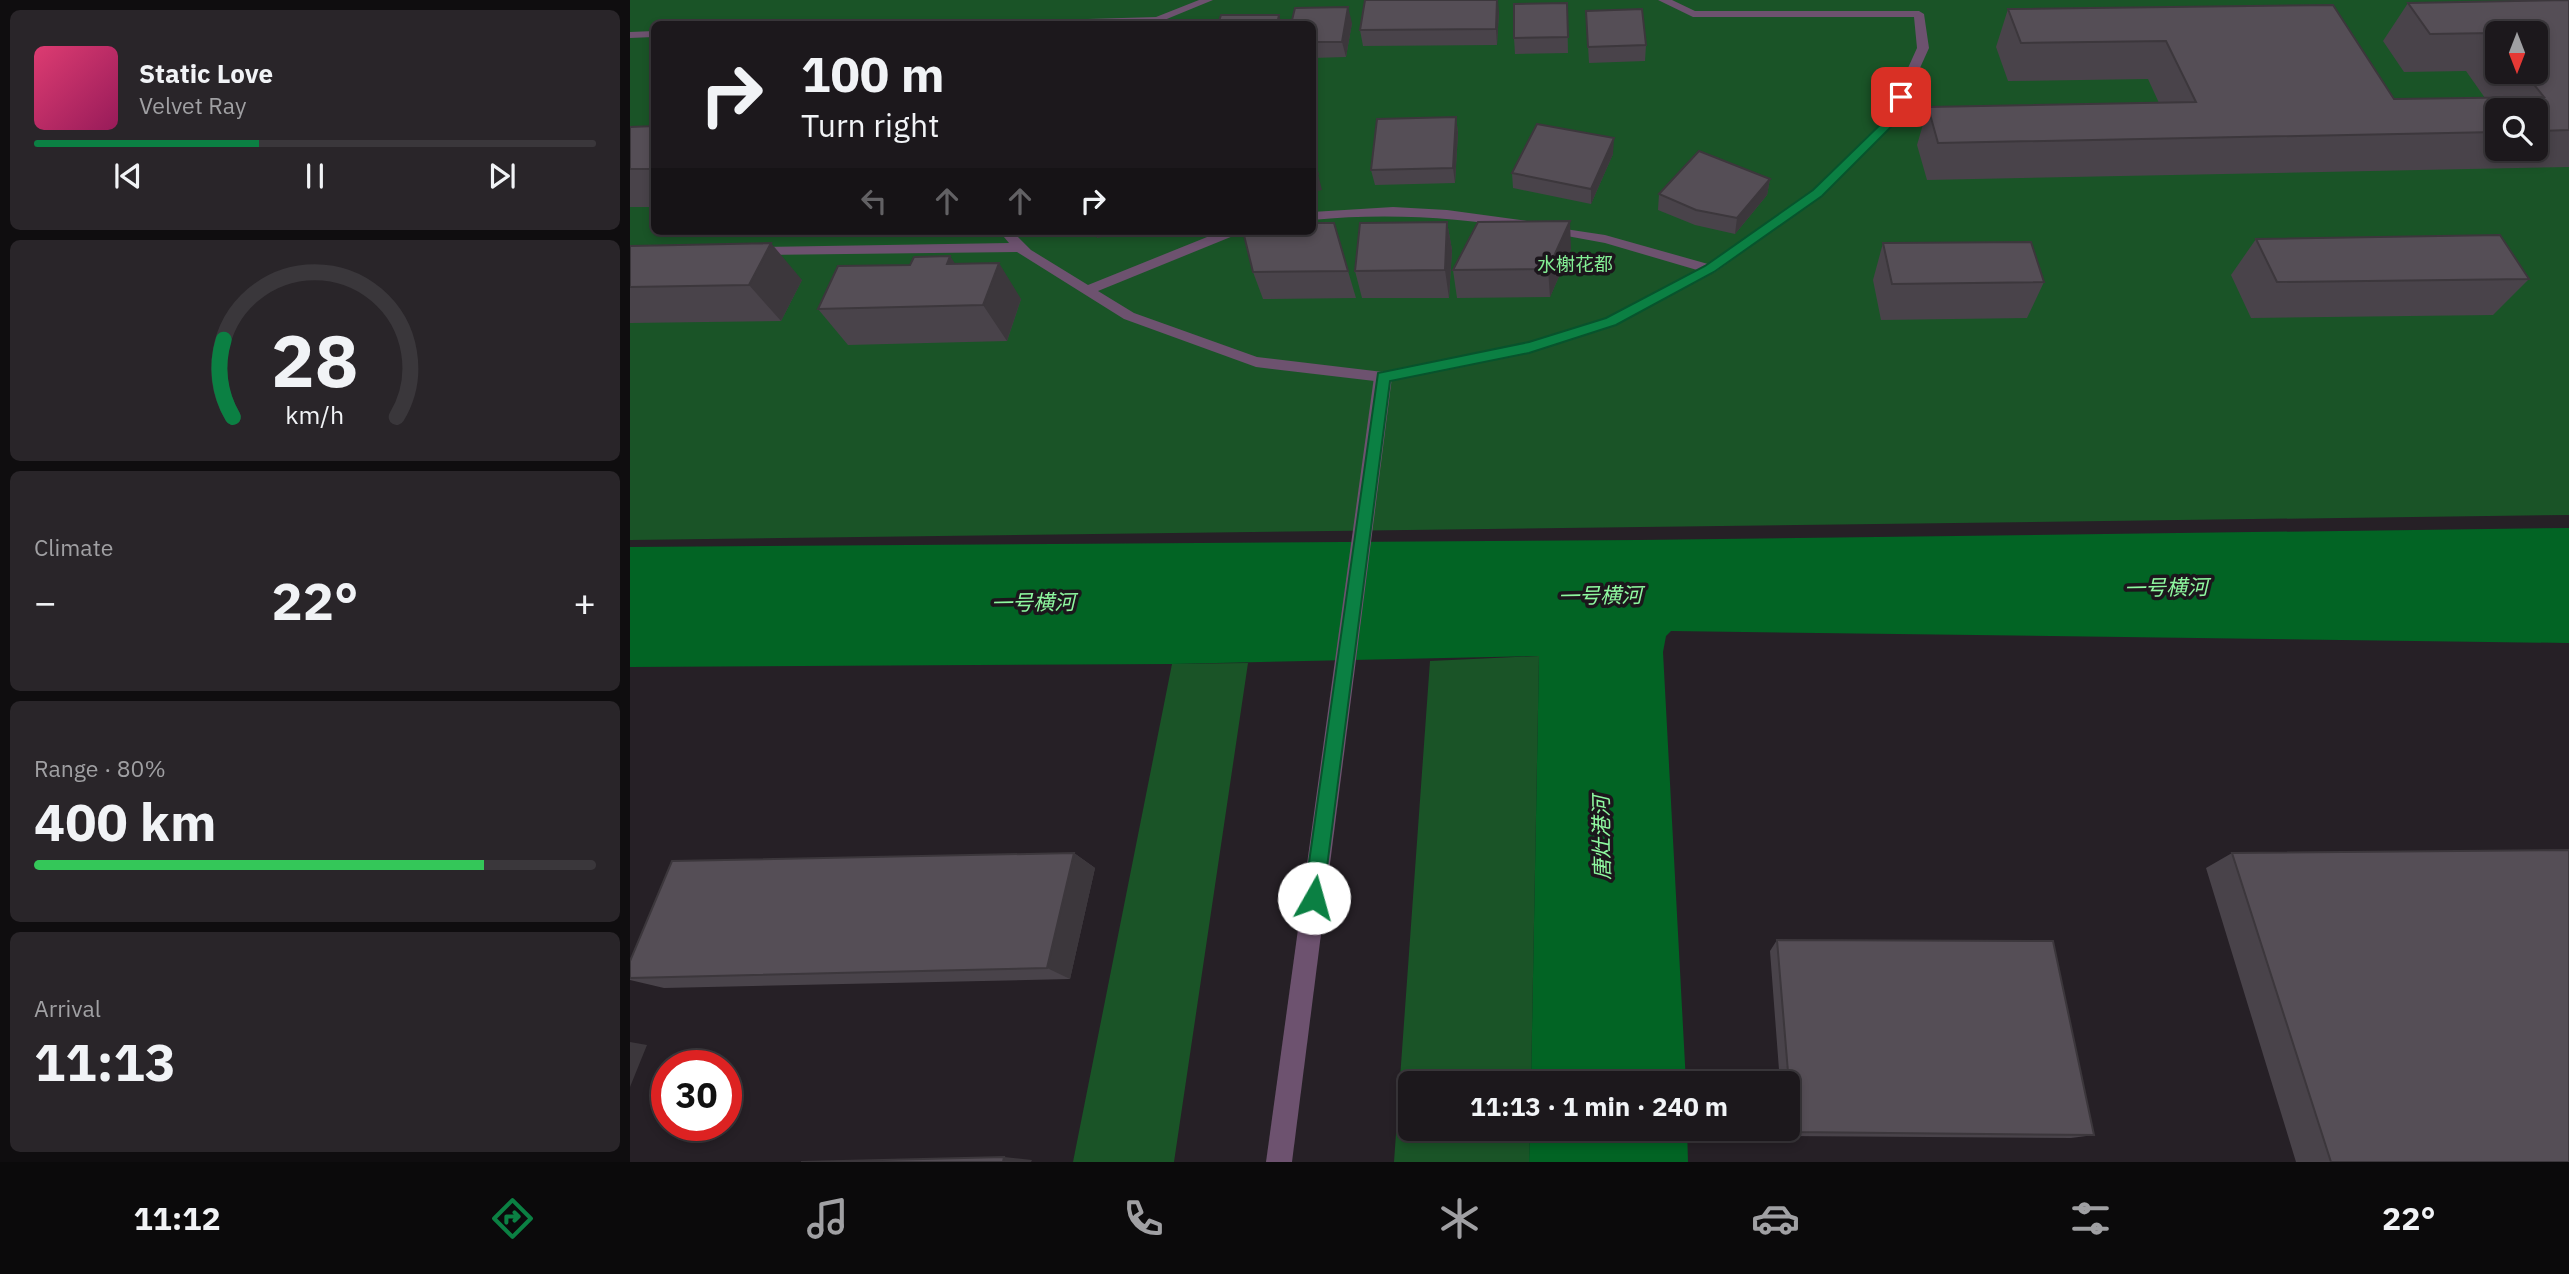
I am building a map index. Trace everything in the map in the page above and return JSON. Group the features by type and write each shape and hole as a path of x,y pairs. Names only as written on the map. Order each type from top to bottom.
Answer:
{"street":[{"path":"1279,1162 1383,377"}],"lane":[{"path":"1122,21 1157,20 1208,0"},
{"path":"1009,235 1021,247 1129,316 1256,362 1383,377 1529,348 1611,321 1710,269 1817,193 1890,121 1923,48 1919,14 1693,14 1663,0"},
{"path":"630,35 651,34"},
{"path":"1316,216 1392,212 1491,218 1605,239 1710,269"},
{"path":"1087,290 1224,235"},
{"path":"742,251 1021,247"}],"green space":[{"name":"水榭花都","path":"630,0 2569,0 2569,515 630,540"},
{"path":"1539,656 1531,1071 1401,1071 1430,661"},
{"path":"1248,663 1174,1162 1073,1162 1172,664"},
{"path":"1398,1106 1398,1141 1530,1141 1529,1162 1394,1162"}],"water":[{"path":"2569,528 2569,643 1671,631 1666,636 1663,652 1685,1071 1531,1071 1539,656 1172,664 630,667 630,547 1638,540"},
{"path":"1530,1141 1687,1141 1688,1162 1529,1162"}],"building":[{"path":"1365,0 1497,0 1496,29 1360,30"},
{"path":"2569,0 2569,130 2548,131 2548,98 2485,98 2485,132 1938,143 1928,107 2196,102 2166,41 2021,43 2008,9 2333,5 2394,99 2544,97 2534,84 2548,84 2548,21 2485,21 2485,33 2430,34 2408,3"},
{"path":"1567,3 1568,37 1514,38 1514,4"},
{"path":"1348,7 1342,42 1316,42 1316,21 1292,21 1295,8"},
{"path":"1642,9 1646,45 1588,47 1586,11"},
{"path":"1221,15 1279,15 1278,21 1219,21"},
{"path":"1456,117 1453,168 1371,170 1377,119"},
{"path":"1537,124 1614,138 1591,189 1512,173"},
{"path":"651,126 651,169 630,169 630,127"},
{"path":"1699,151 1770,179 1737,218 1696,210 1659,194"},
{"path":"1570,221 1548,269 1453,270 1478,222"},
{"path":"1447,222 1445,270 1355,271 1360,223"},
{"path":"1316,223 1334,223 1348,271 1253,272 1244,235 1316,235"},
{"path":"2500,235 2529,279 2277,282 2256,239"},
{"path":"2031,242 2044,282 1892,284 1883,243"},
{"path":"771,243 749,285 630,287 630,246"},
{"path":"950,256 947,264 999,263 983,305 818,309 838,266 910,265 914,257"},
{"path":"2569,850 2569,1162 2331,1162 2232,853"},
{"path":"1074,853 1047,968 630,978 630,961 672,861"},
{"path":"1777,940 2053,941 2094,1135 1800,1132 1800,1071 1788,1071"},
{"path":"1004,1157 1003,1162 801,1162"}],"route":[{"path":"1314,898 1383,377 1529,348 1611,321 1710,269 1817,193 1890,121 1901,97"}],"water label":[{"name":"一号横河","path":"2166,587"},
{"name":"一号横河","path":"1600,595"},
{"name":"一号横河","path":"1033,602"},
{"name":"唐灶港河","path":"1601,838"}]}
